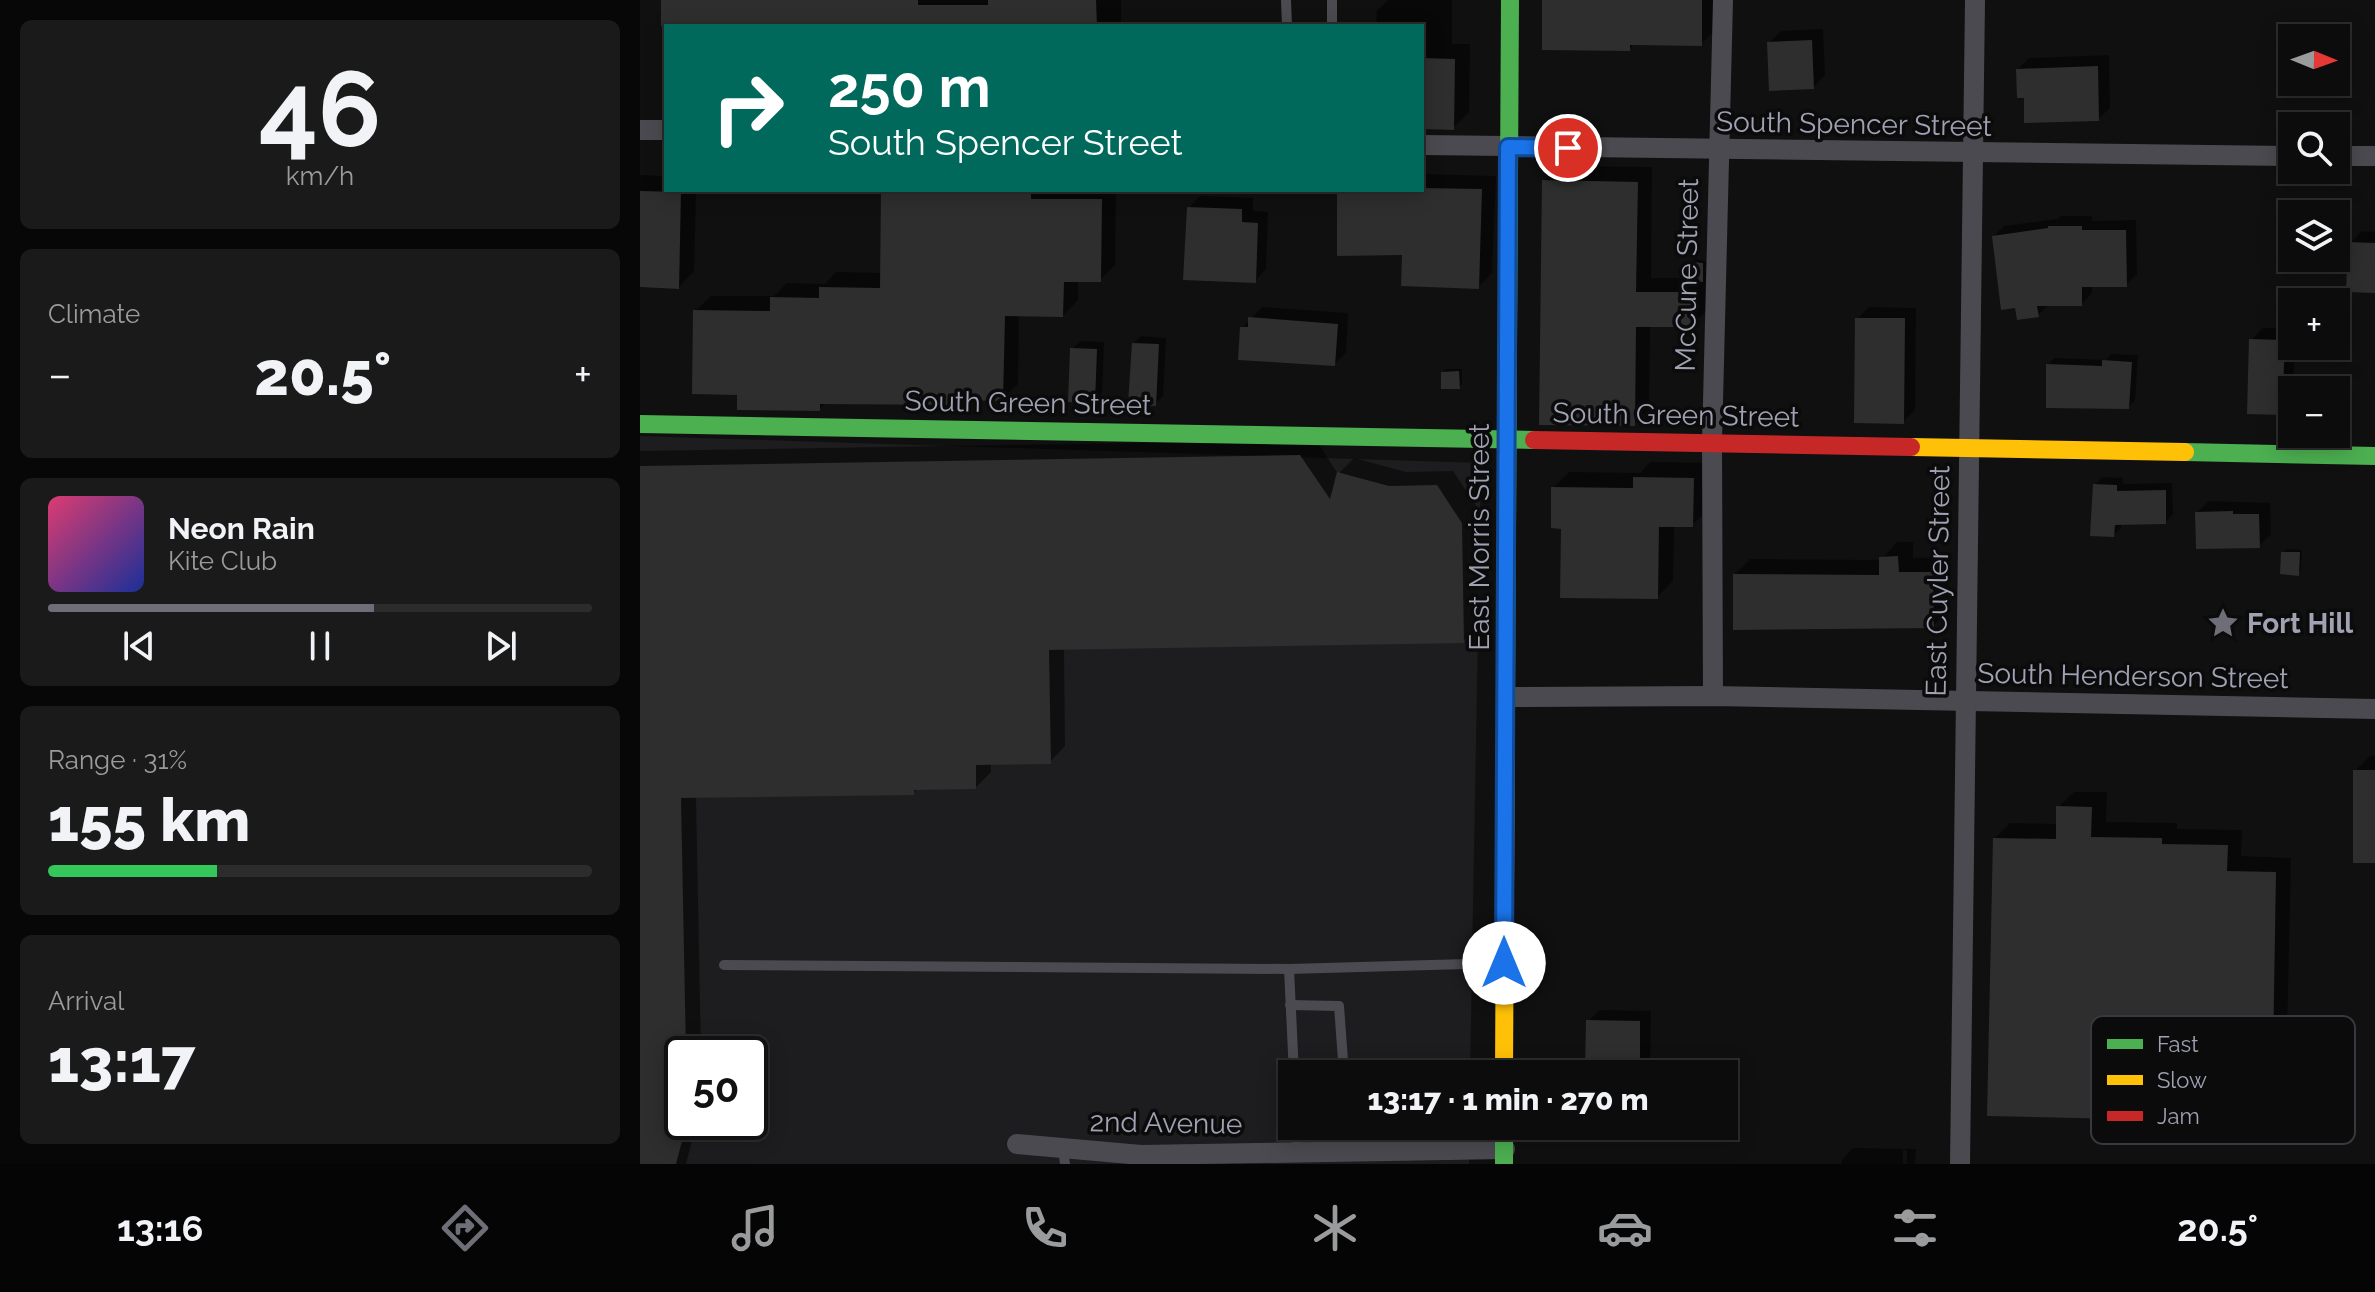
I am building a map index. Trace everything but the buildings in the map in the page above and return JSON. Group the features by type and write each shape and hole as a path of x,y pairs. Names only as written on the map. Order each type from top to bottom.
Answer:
{"street":[{"name":"East Morris Street","path":"1504,1060 1510,0"},
{"name":"McCune Street","path":"1713,696 1712,442 1723,0"},
{"name":"East Cuyler Street","path":"1960,1164 1975,0"},
{"path":"640,130 664,130"},
{"name":"South Spencer Street","path":"1424,145 2278,156"},
{"path":"2350,156 2375,156"},
{"name":"South Green Street","path":"640,424 2375,456"},
{"name":"South Henderson Street","path":"1506,697 1713,696 2375,709"},
{"name":"2nd Avenue","path":"1017,1144 1064,1156 1141,1159 1298,1153 1504,1157"}],"lane":[{"path":"1286,0 1287,24"},
{"path":"1332,0 1332,24"},
{"path":"724,965 1289,969 1504,963"},
{"path":"1289,969 1293,1060"},
{"path":"1290,1005 1339,1006 1343,1060"},
{"path":"1298,1140 1298,1153"}],"shaded area":[{"path":"640,436 1481,463 1470,1060 1278,1060 1278,1140 1469,1140 1469,1164 640,1164"}],"traffic: fast":[{"path":"1506,704 1510,0"},
{"path":"640,424 1534,440"},
{"path":"2185,452 2375,456"},
{"path":"1504,1140 1504,1164"}],"traffic: slow":[{"path":"1911,447 2185,452"},
{"path":"1504,1060 1506,704"}],"traffic: jam":[{"path":"1534,440 1911,447"}],"place":[{"name":"Fort Hill","path":"2223,623"}],"route":[{"path":"1504,963 1508,147 1568,148"}]}
